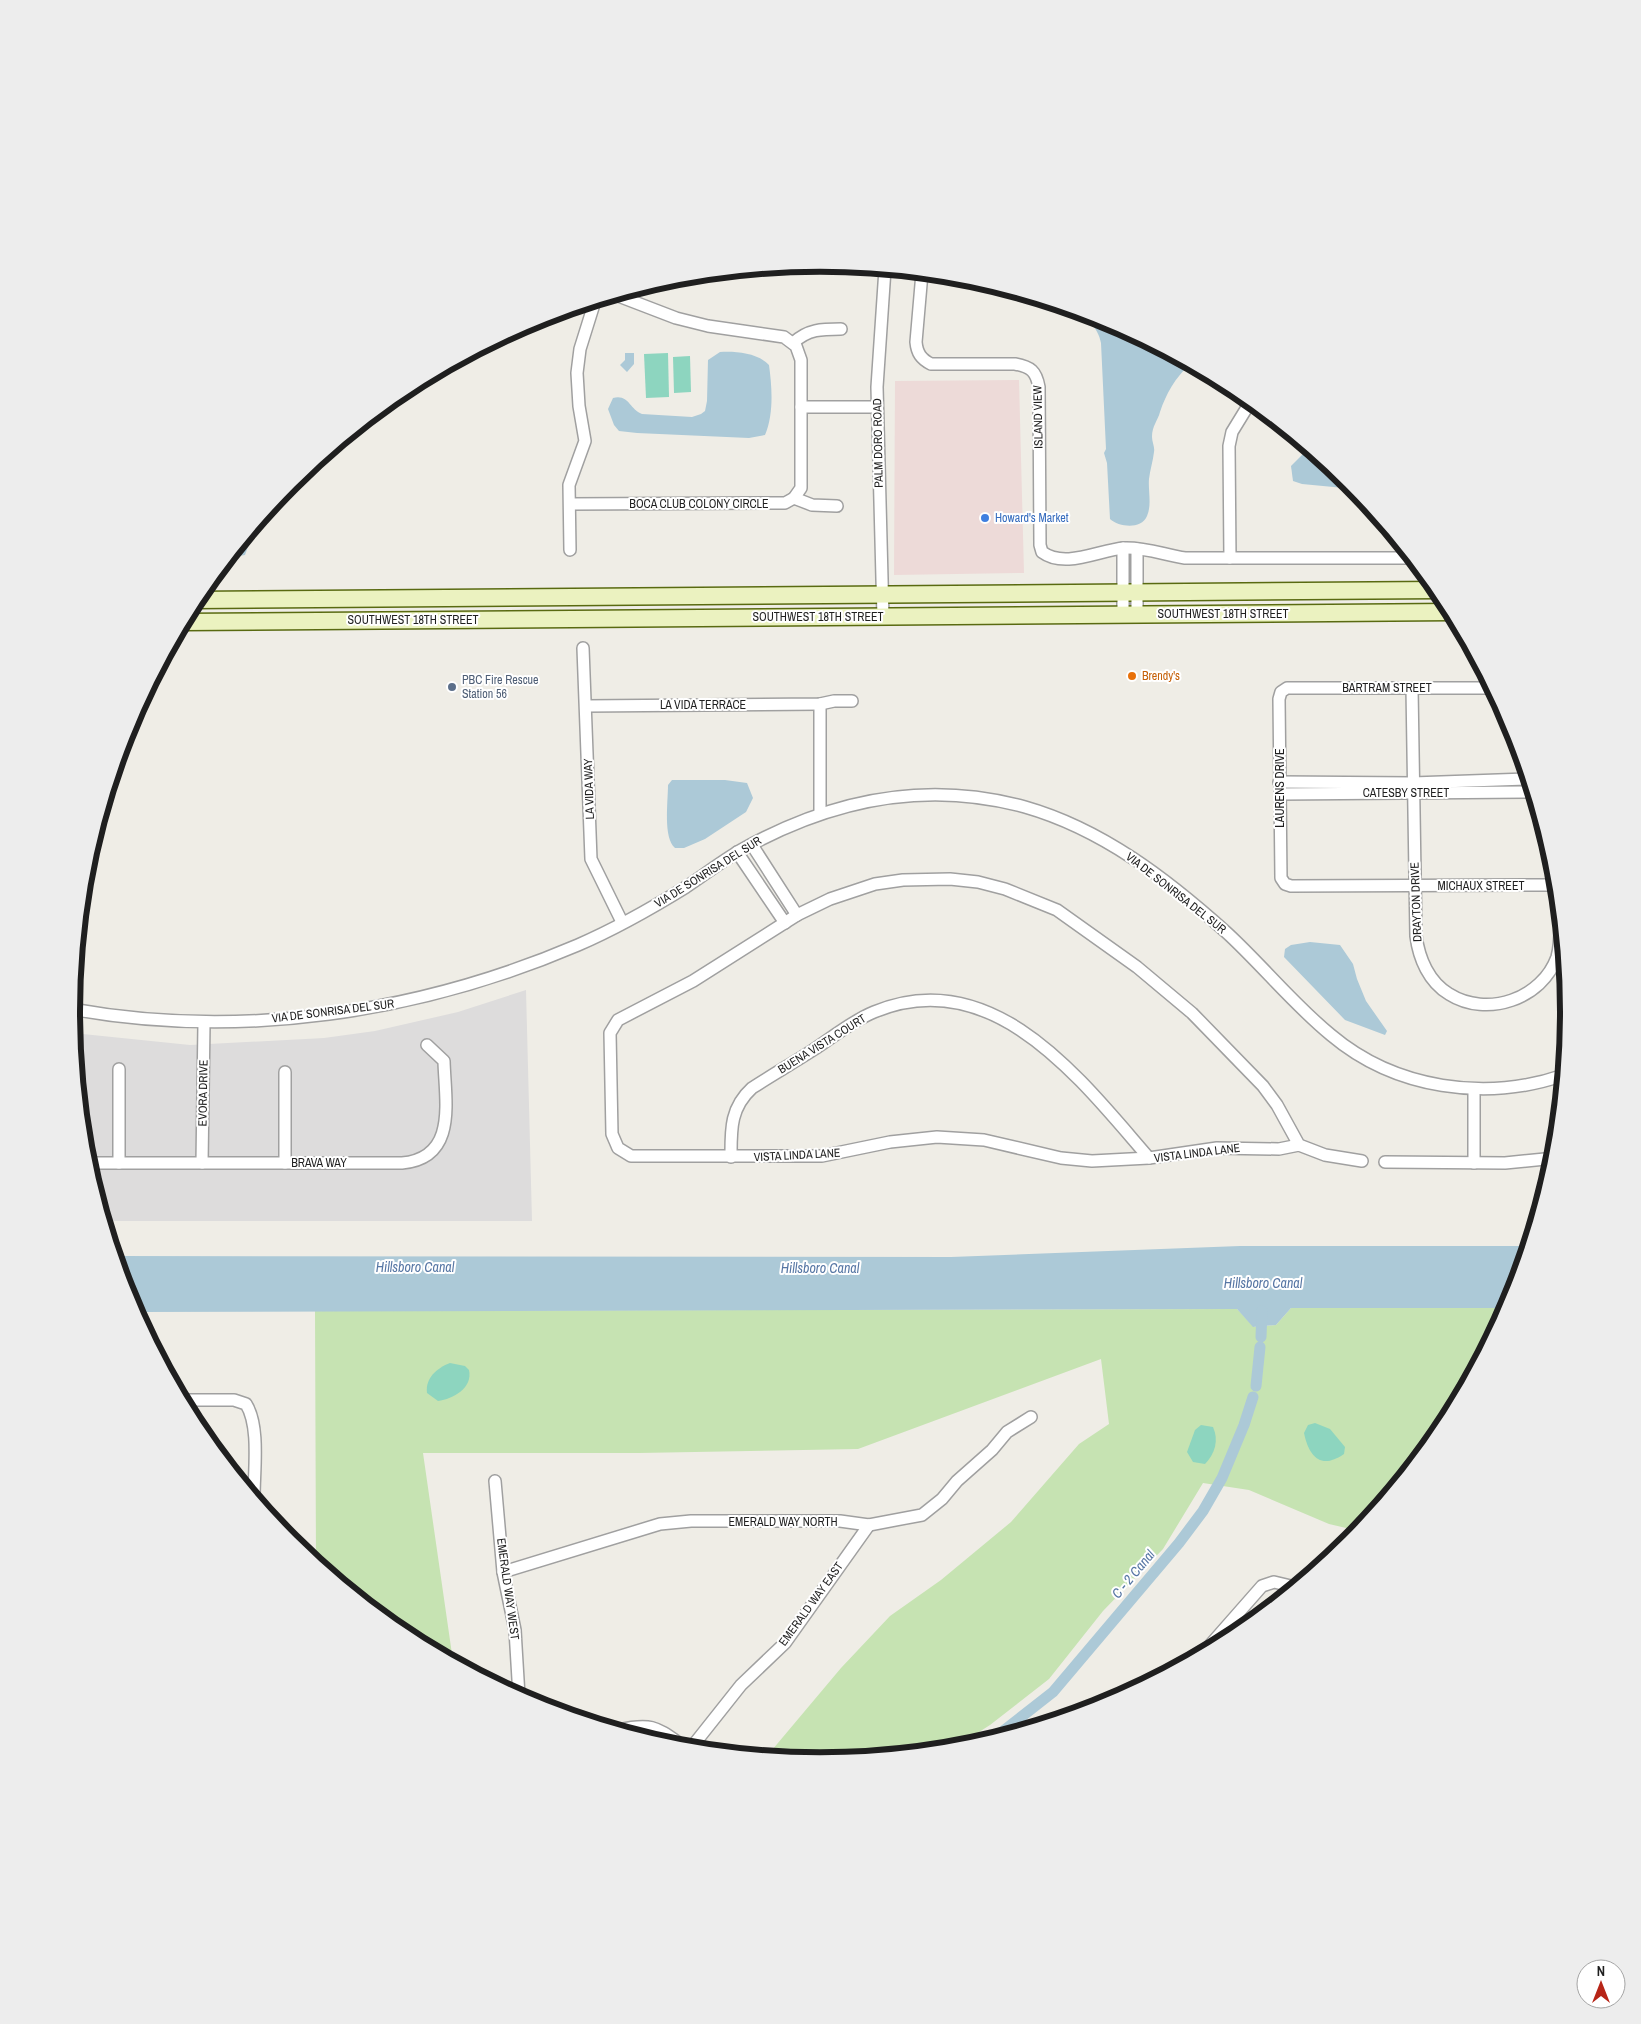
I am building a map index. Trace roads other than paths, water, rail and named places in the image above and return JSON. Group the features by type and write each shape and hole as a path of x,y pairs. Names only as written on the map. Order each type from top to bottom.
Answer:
{"main road":[{"name":"SOUTHWEST 18TH STREET","path":"206,600 1428,590"},
{"name":"SOUTHWEST 18TH STREET","path":"192,622 1443,612"}],"street":[{"name":"PALM DORO ROAD","path":"883,617 877,387 885,275"},
{"name":"ISLAND VIEW","path":"922,279 916,342 920,356 925,361 931,364 1016,364 1029,367 1035,372 1039,387 1042,552 1048,556 1069,558 1098,555 1123,548 1137,548 1185,558 1405,558"},
{"path":"625,298 676,318 733,331 784,338 793,343 800,352 801,360 802,481 801,488 794,498 812,505 838,506"},
{"path":"570,550 570,478 582,456 585,440 577,389 580,349 592,308"},
{"path":"793,343 804,333 841,329"},
{"path":"801,407 878,407"},
{"path":"1230,558 1228,446 1232,432 1247,407"},
{"name":"BOCA CLUB COLONY CIRCLE","path":"570,504 758,504 785,503 794,498"},
{"path":"1123,548 1130,592 1130,615"},
{"path":"1130,592 1137,548"},
{"name":"LA VIDA WAY","path":"583,648 591,859 622,922"},
{"name":"BARTRAM STREET","path":"1281,692 1287,688 1487,688"},
{"name":"DRAYTON DRIVE","path":"1412,688 1416,936 1419,953 1426,969 1436,983 1449,994 1472,1003 1506,1002 1522,996 1539,984 1549,972 1558,950"},
{"name":"LAURENS DRIVE","path":"1281,692 1279,699 1280,878 1285,884"},
{"name":"LA VIDA TERRACE","path":"586,706 820,704 834,701 852,701"},
{"path":"820,704 820,813"},
{"name":"CATESBY STREET","path":"1413,788 1524,779"},
{"name":"CATESBY STREET","path":"1280,788 1413,788 1527,792"},
{"name":"VIA DE SONRISA DEL SUR","path":"80,1010 204,1023 306,1017 359,1010 460,988 534,963 583,943 657,904 737,852 792,824 820,813 864,801 893,797 943,795 1012,804 1069,823 1120,850 1189,901 1261,965 1315,1021 1358,1054 1407,1077 1433,1084 1474,1089 1531,1084 1558,1077"},
{"path":"752,845 797,915"},
{"path":"737,852 785,923"},
{"name":"VISTA LINDA LANE","path":"950,879 978,882 1032,898 1057,910 1101,939 1192,1013 1263,1086 1277,1105 1299,1145 1279,1149 1217,1148 1149,1158 1101,1161 1061,1158 984,1140 937,1137 890,1142 822,1156 638,1157 623,1153 618,1148 612,1134 610,1033 618,1020 693,981 797,915 848,892 903,880 950,879"},
{"name":"MICHAUX STREET","path":"1285,884 1292,886 1550,886"},
{"name":"BUENA VISTA COURT","path":"731,1157 732,1118 738,1104 752,1088 872,1012 907,1001 946,1000 973,1006 999,1016 1015,1026 1073,1074 1149,1158"},
{"name":"EVORA DRIVE","path":"202,1163 204,1023"},
{"name":"BRAVA WAY","path":"96,1163 402,1162 417,1160 430,1152 440,1140 446,1118 444,1062 427,1045"},
{"path":"119,1069 119,1163"},
{"path":"285,1072 285,1163"},
{"path":"1474,1089 1474,1163"},
{"path":"1299,1145 1325,1155 1362,1161"},
{"path":"1385,1162 1474,1163 1524,1162 1546,1159"},
{"path":"190,1400 234,1400 246,1404 252,1413 254,1430 254,1488"},
{"name":"EMERALD WAY NORTH","path":"503,1572 660,1524 691,1522 840,1522 869,1525 922,1514 942,1500 957,1481 992,1450 1007,1432 1031,1416"},
{"name":"EMERALD WAY WEST","path":"495,1481 503,1572 515,1630 518,1688"},
{"name":"EMERALD WAY EAST","path":"696,1741 741,1685 785,1644 869,1525"},
{"path":"1217,1637 1262,1586 1274,1582 1288,1585"},
{"path":"630,1727 640,1725 657,1728 669,1736"}],"water":[{"path":"982,290 1001,294 987,293"},
{"path":"1090,323 1148,348 1186,368 1172,386 1154,426 1152,437 1154,450 1149,479 1150,502 1147,516 1140,524 1124,525 1110,519 1107,463 1104,453 1106,449 1101,343 1094,327"},
{"path":"720,352 753,355 769,365 771,409 765,435 749,438 637,433 619,431 614,425 608,409 613,398 618,397 626,400 642,414 692,417 701,414 705,411 707,401 708,360"},
{"path":"625,353 634,353 634,364 627,372 620,365 625,360"},
{"path":"1305,452 1344,488 1302,484 1293,481 1291,466"},
{"path":"250,541 245,555 237,556"},
{"path":"672,780 725,780 747,783 753,798 746,812 705,839 684,848 675,848 669,836 667,819 668,785"},
{"path":"1310,942 1340,945 1353,964 1366,1001 1387,1031 1385,1035 1345,1020 1284,957 1285,949 1291,945"},
{"name":"Hillsboro Canal","path":"1240,1246 1523,1246 1499,1308 1291,1308 1276,1325 1253,1327 1237,1309 144,1312 121,1256 951,1257"}],"waterway":[{"path":"1261,1337 1262,1311"},
{"name":"C - 2 Canal","path":"1256,1386 1260,1347"},
{"name":"C - 2 Canal","path":"1007,1728 1053,1692 1179,1543 1203,1511 1222,1478 1244,1425 1253,1397"}],"place":[{"name":"Howard's Market","path":"985,518"},
{"name":"Brendy's","path":"1132,676"},
{"name":"PBC Fire Rescue Station 56","path":"452,687"}]}
